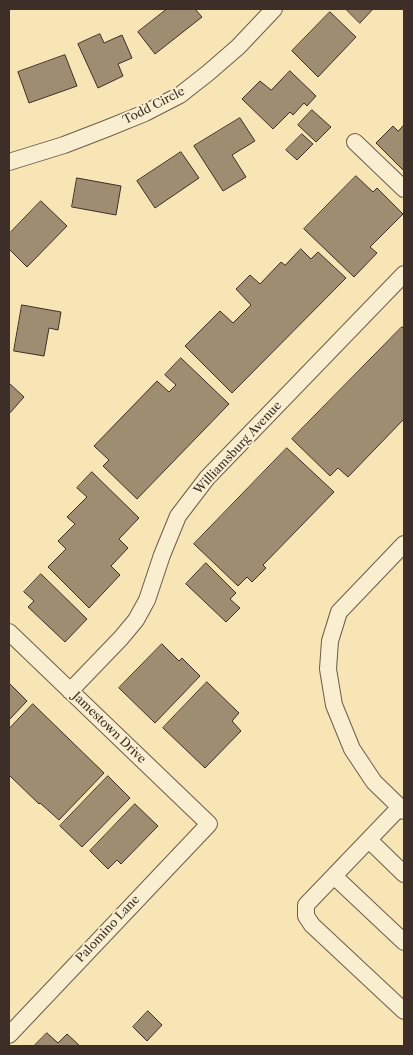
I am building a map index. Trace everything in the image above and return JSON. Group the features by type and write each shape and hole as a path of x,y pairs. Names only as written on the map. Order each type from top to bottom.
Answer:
{"street":[{"name":"Todd Circle","path":"9,162 64,145 108,128 145,113 180,95 238,47 267,11"},
{"path":"355,142 404,189"},
{"name":"Williamsburg Avenue","path":"70,690 136,620 147,600 162,555 178,516 207,478 404,274"},
{"path":"404,544 339,612 330,641 328,670 334,705 352,749 374,782 402,809 306,905 306,916 312,925 404,1010"},
{"name":"Jamestown Drive","path":"9,632 209,824"},
{"name":"Palomino Lane","path":"9,1035 209,824"},
{"path":"369,840 404,874"},
{"path":"334,876 404,942"}],"building":[{"path":"167,9 195,9 202,17 155,54 138,32"},
{"path":"346,9 373,9 360,23"},
{"path":"330,12 356,37 318,77 292,51"},
{"path":"100,34 104,43 122,35 132,58 118,64 123,76 98,88 78,44"},
{"path":"65,55 77,86 29,103 18,72"},
{"path":"290,71 316,96 307,106 304,103 293,115 290,112 273,129 242,99 260,81 271,90"},
{"path":"312,110 331,127 316,142 298,125"},
{"path":"240,118 255,141 232,155 246,177 223,191 194,146"},
{"path":"404,125 404,171 376,143 393,126 398,131"},
{"path":"302,134 313,144 297,160 286,150"},
{"path":"181,152 199,178 155,208 137,181"},
{"path":"356,176 373,192 377,188 403,214 370,247 377,253 354,277 304,229"},
{"path":"77,178 121,186 116,215 72,207"},
{"path":"41,201 67,226 27,267 9,249 9,234"},
{"path":"301,249 311,259 318,252 346,278 232,393 185,346 220,311 233,323 251,305 236,289 250,275 260,284 281,262 285,265"},
{"path":"22,305 61,312 58,330 49,328 44,356 14,351"},
{"path":"402,327 404,329 404,419 348,477 338,468 330,476 292,439"},
{"path":"181,358 229,404 137,499 103,466 109,460 94,446 157,381 169,392 176,385 165,375"},
{"path":"9,383 24,397 9,414"},
{"path":"287,448 334,492 263,565 266,568 252,582 247,577 238,586 194,544"},
{"path":"92,472 139,518 119,539 128,548 111,566 120,575 89,608 48,567 66,549 58,541 75,524 67,517 87,497 77,488"},
{"path":"206,563 236,593 230,599 240,608 226,622 186,584"},
{"path":"41,574 87,619 65,642 28,607 34,601 24,592"},
{"path":"162,644 179,661 182,658 200,676 155,723 119,688"},
{"path":"207,682 239,713 232,721 241,731 205,768 163,728"},
{"path":"9,683 27,701 9,720"},
{"path":"33,704 104,773 59,820 9,775 9,729"},
{"path":"108,776 130,798 82,847 60,826"},
{"path":"135,804 158,826 121,864 117,860 108,869 90,851"},
{"path":"148,1011 162,1025 147,1041 133,1027"},
{"path":"47,1033 58,1043 67,1034 80,1046 34,1046"}]}
